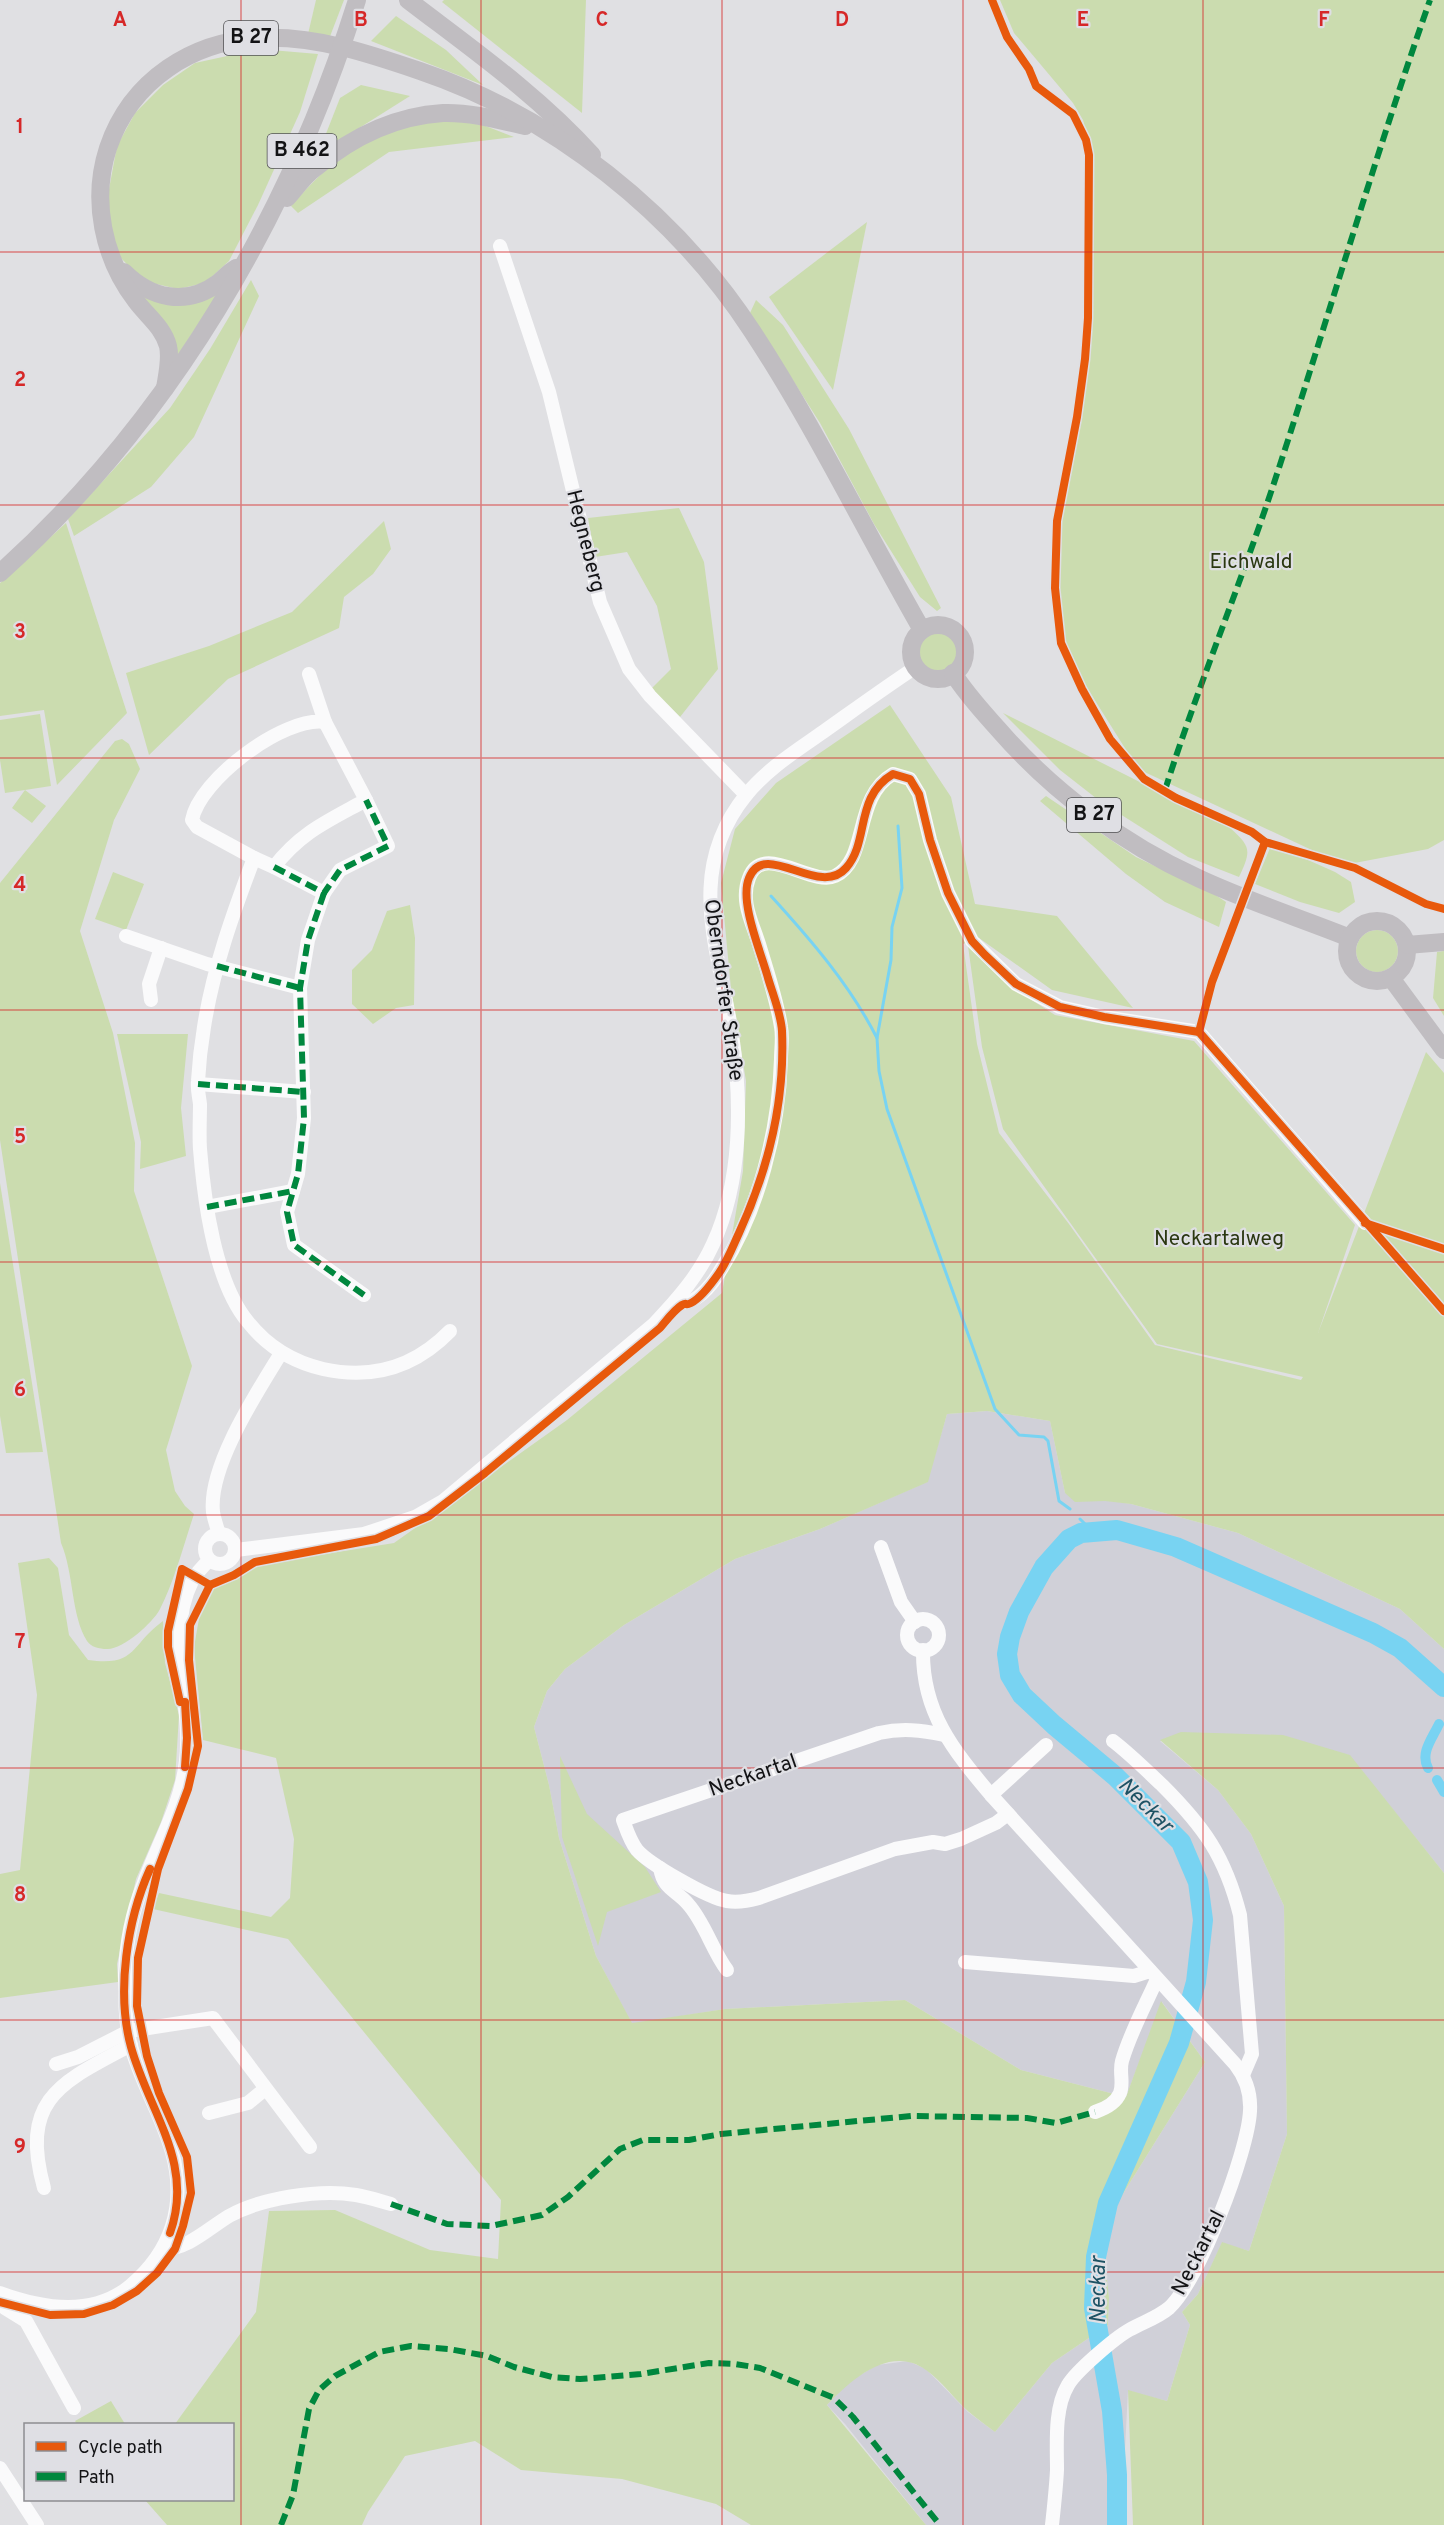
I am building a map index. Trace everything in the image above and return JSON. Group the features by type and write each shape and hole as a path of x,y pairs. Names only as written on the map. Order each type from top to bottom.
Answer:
{"main road":[{"name":"B 462","path":"273,212 327,89 357,0"},
{"path":"408,0 518,84 563,123 613,179"},
{"name":"B 27","path":"114,262 102,222 100,200 101,178 107,150 129,106 166,68 185,56 210,46 253,38 278,37 348,49 445,80 496,103 541,129 613,179 667,227 724,292 751,328 805,417 922,630"},
{"name":"B 27","path":"0,573 75,499 165,388 196,344 273,212 314,169 357,137 397,120 444,113 482,116 541,129"},
{"path":"114,262 138,286 161,296 179,297 199,294 217,284 247,260"},
{"path":"114,262 122,281 159,328 168,346 165,388"},
{"path":"929,626 946,626 960,636 963,644 963,660 953,674 933,678 916,667 912,648 922,630 929,626"},
{"name":"B 27","path":"953,674 963,690 1020,754 1064,794 1121,835 1199,879 1350,938"},
{"path":"1381,921 1398,929 1407,945 1405,964 1391,978 1373,981 1356,972 1348,956 1350,938 1363,924 1381,921"},
{"path":"1407,945 1444,942"},
{"path":"1391,978 1444,1050"}],"street":[{"name":"Hegneberg","path":"500,246 549,392 600,603 629,669 650,696 746,795"},
{"name":"Oberndorfer Straße","path":"209,1560 218,1565 228,1563 236,1550 351,1536 415,1517 443,1501 654,1324 676,1301 700,1268 713,1244 725,1214 731,1188 737,1120 736,1081 732,1036 714,937 709,891 712,866 719,841 746,795 773,768 916,667"},
{"path":"309,674 325,722 388,846 340,870 324,893 308,940 300,988 304,1092 302,1152 288,1212 294,1245 364,1295"},
{"path":"324,893 197,827 192,820 194,810 204,794 230,767 259,744 290,729 314,721 325,722"},
{"path":"676,1301 683,1304 690,1303 720,1272 746,1218 765,1167 775,1127 782,1029 759,943 747,909 745,896 749,877 755,869 767,863 783,865 819,878 834,877 846,868 853,857 870,798 882,780 894,774 910,779 919,794 930,840 948,893 972,941 985,955 1016,984 1060,1007 1104,1017 1199,1032 1365,1223"},
{"path":"274,867 287,850 306,833 366,801"},
{"path":"254,858 233,913 217,966 204,1026 198,1084 200,1147 207,1207 219,1258 232,1297 248,1322 280,1353 305,1365 347,1374 375,1372 404,1364 434,1348 450,1331"},
{"path":"126,936 217,966 300,988"},
{"path":"151,1000 149,984 161,948"},
{"path":"198,1084 304,1092"},
{"path":"207,1207 293,1191"},
{"path":"219,1534 213,1511 214,1495 226,1450 280,1353"},
{"path":"219,1534 232,1540 236,1550"},
{"path":"0,2293 25,2303 53,2307 76,2307 100,2302 127,2289 150,2269 164,2249 174,2221 178,2175 172,2151 131,2045 125,1973 134,1913 144,1883 171,1822 186,1762 187,1712 179,1641 186,1598 196,1576 209,1560 205,1552 207,1542 219,1534"},
{"path":"881,1547 901,1602 915,1622"},
{"path":"929,1620 939,1632 935,1645 923,1650 914,1647 908,1639 909,1629 915,1622 929,1620"},
{"name":"Neckartal","path":"923,1650 927,1691 934,1715 944,1735 991,1795 1243,2075 1250,2099 1248,2131 1223,2207 1186,2287 1169,2308 1127,2331 1075,2376 1067,2387 1060,2412 1052,2525"},
{"name":"Neckartal","path":"944,1735 898,1728 879,1733 623,1820 628,1837 639,1852 660,1868 713,1897 727,1902 742,1902 759,1899 895,1849 933,1842 945,1844 961,1839 996,1823 1008,1814"},
{"name":"Neckartal","path":"1113,1741 1148,1772 1197,1822 1218,1853 1234,1893 1240,1915 1252,2054 1243,2075"},
{"path":"991,1795 1046,1745"},
{"name":"Neckartal","path":"660,1868 666,1886 693,1909 716,1954 727,1970"},
{"path":"965,1962 1157,1979 1124,2054 1119,2070 1122,2086 1120,2094 1102,2110 1095,2112"},
{"path":"56,2064 78,2057 129,2031 213,2019 310,2147"},
{"path":"44,2188 39,2167 39,2119 48,2100 58,2088 78,2074 131,2045"},
{"path":"209,2113 248,2103 265,2089"},
{"path":"164,2249 175,2249 231,2215 268,2200 336,2194 355,2195 392,2204"},
{"path":"0,2302 5,2308 26,2321 74,2408"},
{"path":"0,2468 37,2525"}],"shaded area":[{"path":"987,1411 1050,1421 1065,1493 1131,1504 1238,1533 1400,1609 1444,1649 1444,1873 1349,1755 1160,1741 1218,1790 1251,1834 1284,1906 1287,2134 1249,2251 1222,2243 1198,2294 1182,2312 1190,2325 1167,2401 1128,2391 1121,2525 926,2525 827,2405 850,2381 877,2365 908,2361 926,2369 968,2412 995,2432 1052,2363 1108,2325 1109,2298 1105,2261 1116,2205 1205,2062 1162,2002 1126,2097 1021,2070 905,2000 725,2009 632,2024 596,1956 559,1838 549,1785 534,1727 547,1691 565,1669 624,1625 735,1559 820,1529 927,1482 947,1414"}],"green space":[{"path":"316,0 344,0 329,39 308,34"},
{"path":"444,0 586,0 582,113 442,2"},
{"name":"Eichwald","path":"1000,0 1444,0 1444,840 1428,849 1344,865 1138,769 1064,651 1056,555 1089,352 1092,157 1083,120 1073,103 1014,33"},
{"path":"396,16 446,50 483,85 371,41"},
{"path":"259,49 318,54 300,112 258,205 229,261 205,283 178,289 143,281 120,257 109,225 109,189 117,146 135,113 163,85 195,63"},
{"path":"361,85 410,96 318,154 340,98"},
{"path":"455,121 483,125 514,137 389,152 298,213 291,206 336,161 362,141 390,128"},
{"path":"867,222 833,390 769,297"},
{"path":"251,280 259,296 194,437 151,487 74,536 68,519 170,408 210,349"},
{"path":"220,291 174,361 135,293 159,302 178,304 197,301"},
{"path":"756,300 783,325 849,429 941,608 937,611 920,597 874,524 820,423 750,313"},
{"path":"679,508 704,562 718,669 680,717 651,689 671,669 657,606 627,552 595,557 588,518"},
{"path":"384,521 391,549 373,574 344,597 339,628 228,679 149,755 126,673 209,646 292,612"},
{"path":"66,523 127,713 57,785 44,710 0,716 0,583"},
{"path":"937,632 952,638 958,653 952,668 937,674 922,668 916,653 922,638"},
{"name":"Neckartalweg","path":"890,705 951,797 975,904 1057,916 1133,1008 1052,990 979,938 963,944 977,1044 999,1133 1069,1224 1155,1345 1301,1380 1303,1377 1157,1344 1003,1129 982,1047 968,946 1018,991 1055,1015 1194,1041 1355,1225 1318,1333 1426,1052 1444,1073 1444,1649 1400,1609 1238,1533 1131,1504 1105,1501 1075,1502 1065,1493 1050,1421 987,1411 947,1414 928,1482 820,1529 735,1559 624,1625 565,1669 547,1691 534,1727 549,1785 559,1838 596,1956 632,2023 725,2009 905,2000 1021,2070 1126,2097 1161,2001 1205,2062 1116,2205 1105,2261 1109,2298 1108,2325 1052,2363 995,2432 958,2402 932,2374 912,2363 899,2361 872,2368 848,2385 827,2405 926,2525 751,2525 716,2504 622,2479 521,2470 475,2441 405,2456 362,2525 167,2525 146,2501 234,2501 234,2423 176,2423 256,2312 269,2211 335,2210 430,2250 498,2259 501,2200 288,1939 153,1909 159,1893 271,1917 290,1898 294,1839 276,1758 203,1740 194,1647 200,1613 212,1590 257,1565 394,1543 567,1420 722,1293 743,1171 746,1081 731,989 721,883 735,829 776,783"},
{"path":"1003,713 1229,827 1242,840 1247,850 1246,861 1239,877 1188,857 1101,802 1060,770"},
{"path":"40,714 51,786 5,793 0,760 0,720"},
{"path":"122,739 129,744 140,769 114,820 80,931 113,1033 135,1143 134,1191 192,1366 166,1450 175,1491 185,1506 194,1514 170,1587 160,1609 144,1628 129,1640 107,1649 91,1645 82,1631 61,1543 0,1140 0,883 115,741"},
{"path":"25,790 46,806 32,823 12,808"},
{"path":"1046,796 1136,857 1226,902 1219,927 1165,902 1126,874 1040,801"},
{"path":"1270,848 1308,860 1351,882 1355,902 1339,913 1300,902 1255,884"},
{"path":"113,872 144,884 126,930 95,919"},
{"path":"410,905 415,938 414,1005 396,1008 373,1024 352,1004 352,970 372,950 387,911"},
{"path":"1377,930 1392,936 1398,951 1392,966 1377,972 1362,966 1356,951 1362,936"},
{"path":"1444,951 1444,1016 1433,998 1437,952"},
{"path":"117,1034 188,1034 181,1108 186,1156 140,1169 141,1142"},
{"path":"0,1183 43,1452 6,1453 0,1416"},
{"path":"49,1558 58,1568 69,1635 88,1660 104,1661 125,1657 163,1621 165,1663 179,1715 175,1780 161,1822 136,1879 117,1964 118,1982 0,1998 0,1874 20,1870 37,1695 18,1563"},
{"path":"1181,1732 1283,1735 1350,1755 1444,1873 1444,2525 1133,2525 1128,2390 1167,2401 1190,2325 1182,2312 1198,2294 1222,2242 1249,2251 1287,2134 1284,1906 1251,1834 1218,1790 1160,1740"},
{"path":"560,1756 587,1814 645,1867 661,1892 607,1912 598,1946 562,1837"},
{"path":"111,2401 124,2423 76,2423 75,2421"}],"waterway":[{"path":"898,826 902,888 892,927 891,960 877,1038 879,1071 887,1109 995,1409 1019,1435 1044,1437 1048,1441 1059,1501 1070,1509"},
{"path":"771,896 842,981 877,1038"},
{"path":"1080,1519 1093,1532"},
{"name":"Neckar","path":"1117,2525 1117,2475 1112,2411 1094,2308 1096,2257 1108,2203 1179,2043 1196,1982 1203,1920 1198,1882 1181,1842 1115,1776 1022,1695 1010,1675 1007,1654 1019,1612 1044,1567 1069,1539 1081,1533 1117,1530 1176,1547 1373,1633 1400,1648 1444,1687"},
{"path":"1428,1768 1426,1751 1439,1724"},
{"path":"1437,1780 1444,1792"}],"marked path":[{"path":"1165,790 1274,483 1389,120 1430,0"},
{"path":"274,867 324,893 340,870 388,846 366,800"},
{"path":"324,893 308,940 300,988 304,1118 298,1174 287,1212 294,1245 364,1295"},
{"path":"217,966 300,988"},
{"path":"198,1084 304,1092"},
{"path":"207,1207 293,1191"},
{"path":"391,2204 447,2224 491,2226 542,2215 568,2197 620,2149 643,2140 689,2140 721,2134 911,2116 1027,2118 1056,2123 1095,2112"},
{"path":"281,2525 293,2495 309,2409 319,2390 335,2376 379,2352 411,2346 449,2349 487,2356 514,2367 552,2377 580,2379 641,2374 709,2363 760,2368 834,2398 853,2417 940,2525"}],"cycle path":[{"path":"992,0 1007,37 1029,69 1036,86 1073,114 1086,140 1089,155 1088,318 1085,359 1077,417 1057,521 1055,588 1061,643 1082,689 1110,739 1144,779 1176,798 1252,832 1265,842 1355,868 1426,904 1444,909"},
{"path":"0,2302 50,2315 84,2314 113,2305 137,2291 157,2273 175,2249 183,2226 191,2193 187,2157 159,2093 147,2056 137,2006 138,1958 158,1869 188,1789 198,1746 189,1660 190,1625 210,1585 234,1575 255,1562 376,1539 429,1516 485,1473 660,1328 679,1307 699,1298 725,1264 749,1209 766,1160 781,1083 781,1025 777,1005 752,927 747,900 749,878 757,867 767,864 780,865 822,877 835,876 846,868 853,857 867,807 881,784 893,774 910,779 919,794 930,840 948,893 972,941 985,955 1016,984 1060,1007 1104,1017 1199,1032 1444,1311"},
{"path":"1199,1032 1212,982 1265,842"},
{"path":"1365,1223 1444,1249"},
{"path":"185,1767 187,1738 185,1702 180,1702 168,1647 168,1631 182,1569 210,1585"},
{"path":"150,1869 130,1933 126,1956 124,2003 131,2047 167,2138 173,2161 177,2184 176,2208 170,2233"}]}
